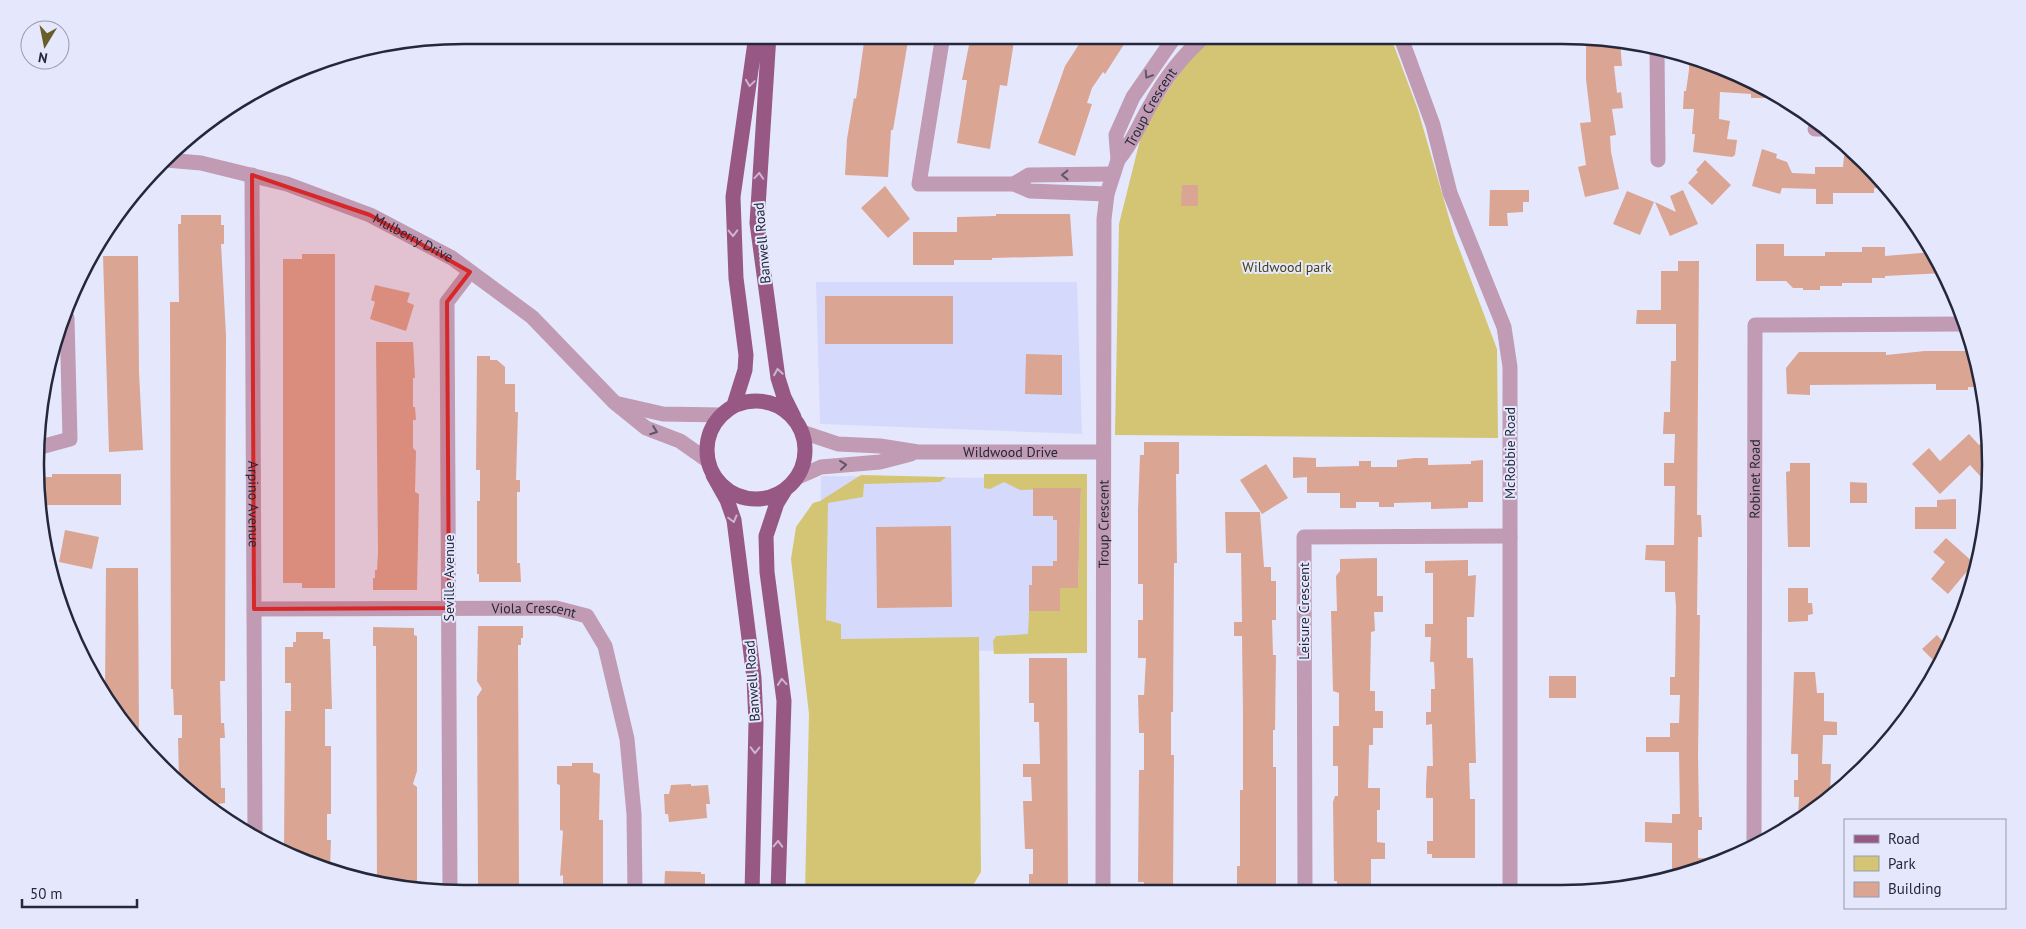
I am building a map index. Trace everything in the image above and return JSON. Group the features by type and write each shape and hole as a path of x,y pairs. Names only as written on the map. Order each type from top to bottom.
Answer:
{"main road":[{"name":"Banwell Road","path":"734,405 745,370 746,356 736,278 732,197 755,44"},
{"name":"Banwell Road","path":"769,44 758,223 778,378 794,418"},
{"path":"750,401 766,401 781,407 794,418 802,432 805,448 804,464 796,478 785,490 770,497 754,499 738,496 724,488 713,475 707,460 706,444 711,428 721,415 734,405 750,401"},
{"name":"Banwell Road","path":"713,475 727,500 734,520 754,678 756,723 752,885"},
{"name":"Banwell Road","path":"778,885 784,701 768,572 766,536 777,503 785,490"}],"street":[{"path":"942,44 919,184 1014,184 1030,191 1107,194"},
{"name":"Troup Crescent","path":"1116,167 1116,135 1133,97 1170,44"},
{"name":"Troup Crescent","path":"1103,885 1104,219 1107,194 1116,167 1132,144 1151,103 1186,53 1196,44"},
{"name":"McRobbie Road","path":"1403,44 1433,125 1450,193 1504,327 1510,367 1510,885"},
{"path":"1657,55 1658,160"},
{"name":"Mulberry Drive","path":"174,161 202,163 287,184 370,215 452,258 532,317 615,403 646,428 680,441 707,460"},
{"path":"1014,184 1029,175 1116,167"},
{"name":"Arpino Avenue","path":"252,175 255,830"},
{"name":"Seville Avenue","path":"450,884 448,302 470,272"},
{"name":"Robinet Road","path":"1754,839 1755,325 1958,324"},
{"path":"45,446 70,439 67,326"},
{"path":"615,403 663,414 721,415"},
{"name":"Wildwood Drive","path":"802,432 838,444 880,446 918,452 1103,452"},
{"name":"Wildwood Drive","path":"796,478 821,467 880,462 918,452"},
{"name":"Leisure Crescent","path":"1305,885 1304,537 1510,536"},
{"name":"Viola Crescent","path":"254,609 556,608 587,616 605,646 627,739 634,814 635,885"}],"highlighted area":[{"path":"252,175 370,215 470,272 447,302 449,608 254,609"}],"shaded area":[{"path":"816,282 1077,282 1082,434 820,424"},
{"path":"821,476 1084,479 1082,652 819,649"}],"green space":[{"name":"Wildwood park","path":"1201,44 1393,44 1418,110 1454,235 1497,349 1498,438 1115,435 1119,224 1143,128 1197,47"},
{"path":"984,474 1087,474 1087,653 994,654 993,641 996,636 1028,634 1029,611 1060,611 1060,588 1078,588 1081,488 1020,490 1004,482 990,489 984,488"},
{"path":"861,475 946,477 940,482 864,484 863,497 828,503 826,620 841,624 841,639 979,637 981,872 973,885 805,885 809,714 791,559 796,527 813,503 820,501"}],"building":[{"path":"864,44 907,44 893,130 891,130 888,177 845,175 847,139 854,98 856,99"},
{"path":"969,44 1014,44 1007,86 1000,85 990,149 957,143 967,80 962,80"},
{"path":"1079,44 1124,44 1105,74 1103,72 1092,88 1087,103 1092,104 1075,156 1038,143 1065,66"},
{"path":"1586,45 1621,48 1622,66 1614,66 1617,93 1621,92 1623,108 1612,109 1616,135 1610,136 1611,152 1619,189 1585,197 1578,167 1586,165 1580,123 1591,122 1586,79"},
{"path":"1689,64 1697,66 1748,87 1768,98 1751,98 1751,94 1720,92 1719,119 1730,121 1727,139 1737,140 1735,155 1732,157 1693,152 1695,134 1692,134 1694,109 1683,109 1684,91 1686,91"},
{"path":"1762,149 1777,154 1776,158 1787,162 1792,173 1815,174 1815,167 1843,167 1844,156 1848,156 1879,188 1874,188 1874,193 1833,193 1833,204 1816,204 1816,189 1782,188 1780,194 1752,186"},
{"path":"1705,160 1731,185 1712,205 1688,183 1698,172 1696,170"},
{"path":"1182,185 1198,185 1198,206 1181,206"},
{"path":"885,186 910,219 888,238 861,208"},
{"path":"1490,190 1529,190 1529,202 1523,202 1523,212 1507,213 1508,226 1489,226"},
{"path":"1683,190 1698,224 1670,236 1655,202 1676,212 1670,196"},
{"path":"1627,191 1654,202 1640,235 1613,224"},
{"path":"996,214 1070,214 1073,256 954,260 954,265 913,265 913,232 957,232 957,217 996,216"},
{"path":"181,215 221,215 221,225 224,225 224,244 221,244 226,335 225,681 220,681 221,723 224,723 225,738 220,738 221,788 225,788 225,803 218,805 179,773 178,738 182,738 182,715 174,715 173,689 171,689 170,302 179,302 178,224 181,224"},
{"path":"1756,244 1784,244 1784,256 1825,256 1825,252 1862,252 1862,247 1885,247 1885,256 1925,253 1936,273 1885,276 1885,278 1872,278 1872,283 1842,283 1842,286 1820,286 1820,290 1793,288 1786,281 1756,281"},
{"path":"302,254 335,254 335,588 302,588 302,583 283,583 283,259 302,259"},
{"path":"103,256 138,256 139,372 143,450 109,452"},
{"path":"1678,261 1699,261 1697,515 1701,515 1702,537 1698,537 1697,615 1700,615 1698,755 1699,817 1702,817 1702,830 1698,830 1698,858 1709,858 1672,870 1672,843 1645,842 1645,822 1672,823 1672,814 1680,814 1679,752 1646,752 1646,737 1670,737 1670,723 1679,723 1680,695 1670,695 1670,677 1675,677 1675,592 1665,592 1665,561 1645,560 1646,545 1674,545 1675,486 1664,486 1664,463 1674,463 1675,434 1663,434 1664,412 1670,412 1671,361 1676,361 1676,324 1636,324 1637,310 1661,310 1661,271 1678,271"},
{"path":"375,285 410,293 407,302 414,305 406,331 370,319 375,302 371,300"},
{"path":"825,296 953,296 953,344 825,344"},
{"path":"376,342 413,342 415,378 413,378 413,407 415,407 416,420 413,420 413,448 416,451 415,492 419,494 417,590 373,590 373,578 375,578 375,570 377,570 378,552"},
{"path":"1925,351 1967,351 1975,387 1968,387 1968,390 1936,390 1936,384 1810,385 1810,395 1787,394 1786,368 1799,352 1886,352 1886,355"},
{"path":"1026,354 1062,355 1062,395 1025,394"},
{"path":"477,356 490,356 490,360 497,360 505,367 505,384 515,384 515,412 518,412 516,480 520,480 520,492 517,492 517,563 520,563 521,582 479,582 479,574 477,574 477,501 480,501 480,470 476,470"},
{"path":"1969,434 1979,445 1981,443 1982,477 1970,465 1940,494 1912,464 1929,448 1940,461"},
{"path":"1144,442 1179,442 1179,474 1176,474 1177,563 1174,563 1173,712 1171,712 1171,755 1174,755 1173,885 1144,885 1144,882 1138,882 1139,770 1144,770 1144,733 1139,733 1138,695 1144,695 1146,658 1138,658 1138,620 1143,620 1143,584 1138,584 1138,510 1140,455 1144,455"},
{"path":"1293,457 1316,458 1316,467 1359,466 1359,461 1371,461 1371,467 1397,467 1397,460 1415,458 1428,458 1428,465 1471,464 1471,461 1483,460 1483,502 1468,502 1468,508 1431,509 1431,502 1394,503 1394,507 1379,507 1379,502 1356,502 1356,508 1340,508 1340,493 1307,493 1307,477 1293,478"},
{"path":"1790,463 1810,463 1810,547 1788,547 1786,472 1790,471"},
{"path":"1266,464 1288,498 1262,514 1240,480"},
{"path":"52,474 121,474 121,505 46,505 44,477 52,477"},
{"path":"1850,482 1867,483 1867,503 1850,503"},
{"path":"1033,488 1081,488 1078,588 1060,588 1060,611 1029,611 1029,585 1032,585 1032,566 1053,566 1053,561 1057,561 1057,520 1053,520 1053,516 1033,516"},
{"path":"1956,499 1956,529 1915,529 1915,507 1937,507 1937,500"},
{"path":"1225,512 1260,512 1264,567 1271,567 1271,581 1276,581 1276,620 1272,620 1273,655 1276,655 1273,767 1276,767 1276,885 1237,885 1237,866 1240,866 1240,790 1243,790 1243,715 1242,636 1234,636 1234,622 1242,622 1241,553 1226,553"},
{"path":"951,526 952,607 877,608 876,527"},
{"path":"65,530 99,537 92,569 59,562"},
{"path":"1946,538 1971,560 1969,569 1948,594 1931,579 1945,562 1933,552"},
{"path":"1377,558 1377,596 1383,596 1383,612 1374,612 1375,631 1371,632 1370,691 1375,691 1375,711 1383,711 1383,728 1373,728 1373,745 1369,745 1368,788 1380,788 1380,810 1377,810 1377,842 1385,843 1385,859 1371,859 1371,885 1337,885 1337,881 1334,881 1333,802 1335,796 1338,796 1338,766 1333,766 1333,726 1339,726 1339,693 1333,691 1331,611 1337,611 1336,576 1340,571 1340,559"},
{"path":"1468,560 1468,576 1476,575 1474,617 1467,617 1467,658 1473,658 1476,763 1469,763 1470,799 1475,799 1475,858 1432,858 1432,854 1427,854 1427,841 1433,841 1433,798 1426,798 1426,785 1427,766 1433,766 1432,724 1426,725 1426,712 1431,712 1431,689 1435,689 1434,662 1430,662 1431,637 1425,637 1425,624 1433,624 1433,573 1425,573 1425,561"},
{"path":"106,568 138,568 139,731 105,683"},
{"path":"1788,588 1808,588 1808,603 1812,603 1813,614 1808,615 1808,621 1788,622"},
{"path":"478,626 523,626 523,638 521,638 521,645 518,645 519,885 478,885 477,697 482,689 477,681"},
{"path":"373,627 414,628 414,635 417,636 417,771 413,784 417,787 417,883 377,876 376,646 373,646"},
{"path":"296,632 323,632 323,639 330,639 332,709 325,709 325,746 331,746 331,814 327,814 327,840 331,840 330,863 284,845 285,711 291,711 291,683 285,683 285,647 293,647 293,642 296,642"},
{"path":"1937,635 1943,642 1934,661 1922,649"},
{"path":"1029,658 1067,658 1068,885 1029,885 1029,874 1033,874 1033,849 1025,849 1023,801 1032,801 1031,777 1023,777 1023,764 1040,764 1039,722 1034,722 1034,703 1029,703"},
{"path":"1794,672 1815,672 1817,693 1824,693 1824,721 1837,722 1837,735 1823,735 1822,764 1831,764 1830,788 1798,812 1799,797 1794,797 1794,780 1798,780 1798,754 1791,754"},
{"path":"1549,676 1576,676 1576,698 1549,698"},
{"path":"572,763 593,763 593,772 600,774 599,820 603,820 603,885 563,885 563,875 560,876 563,831 560,830 560,785 557,784 557,766 572,766"},
{"path":"691,784 691,786 708,785 710,804 706,804 707,818 669,822 668,814 665,814 664,794 669,794 671,785"},
{"path":"665,871 701,872 701,874 705,874 705,885 664,885"}]}
